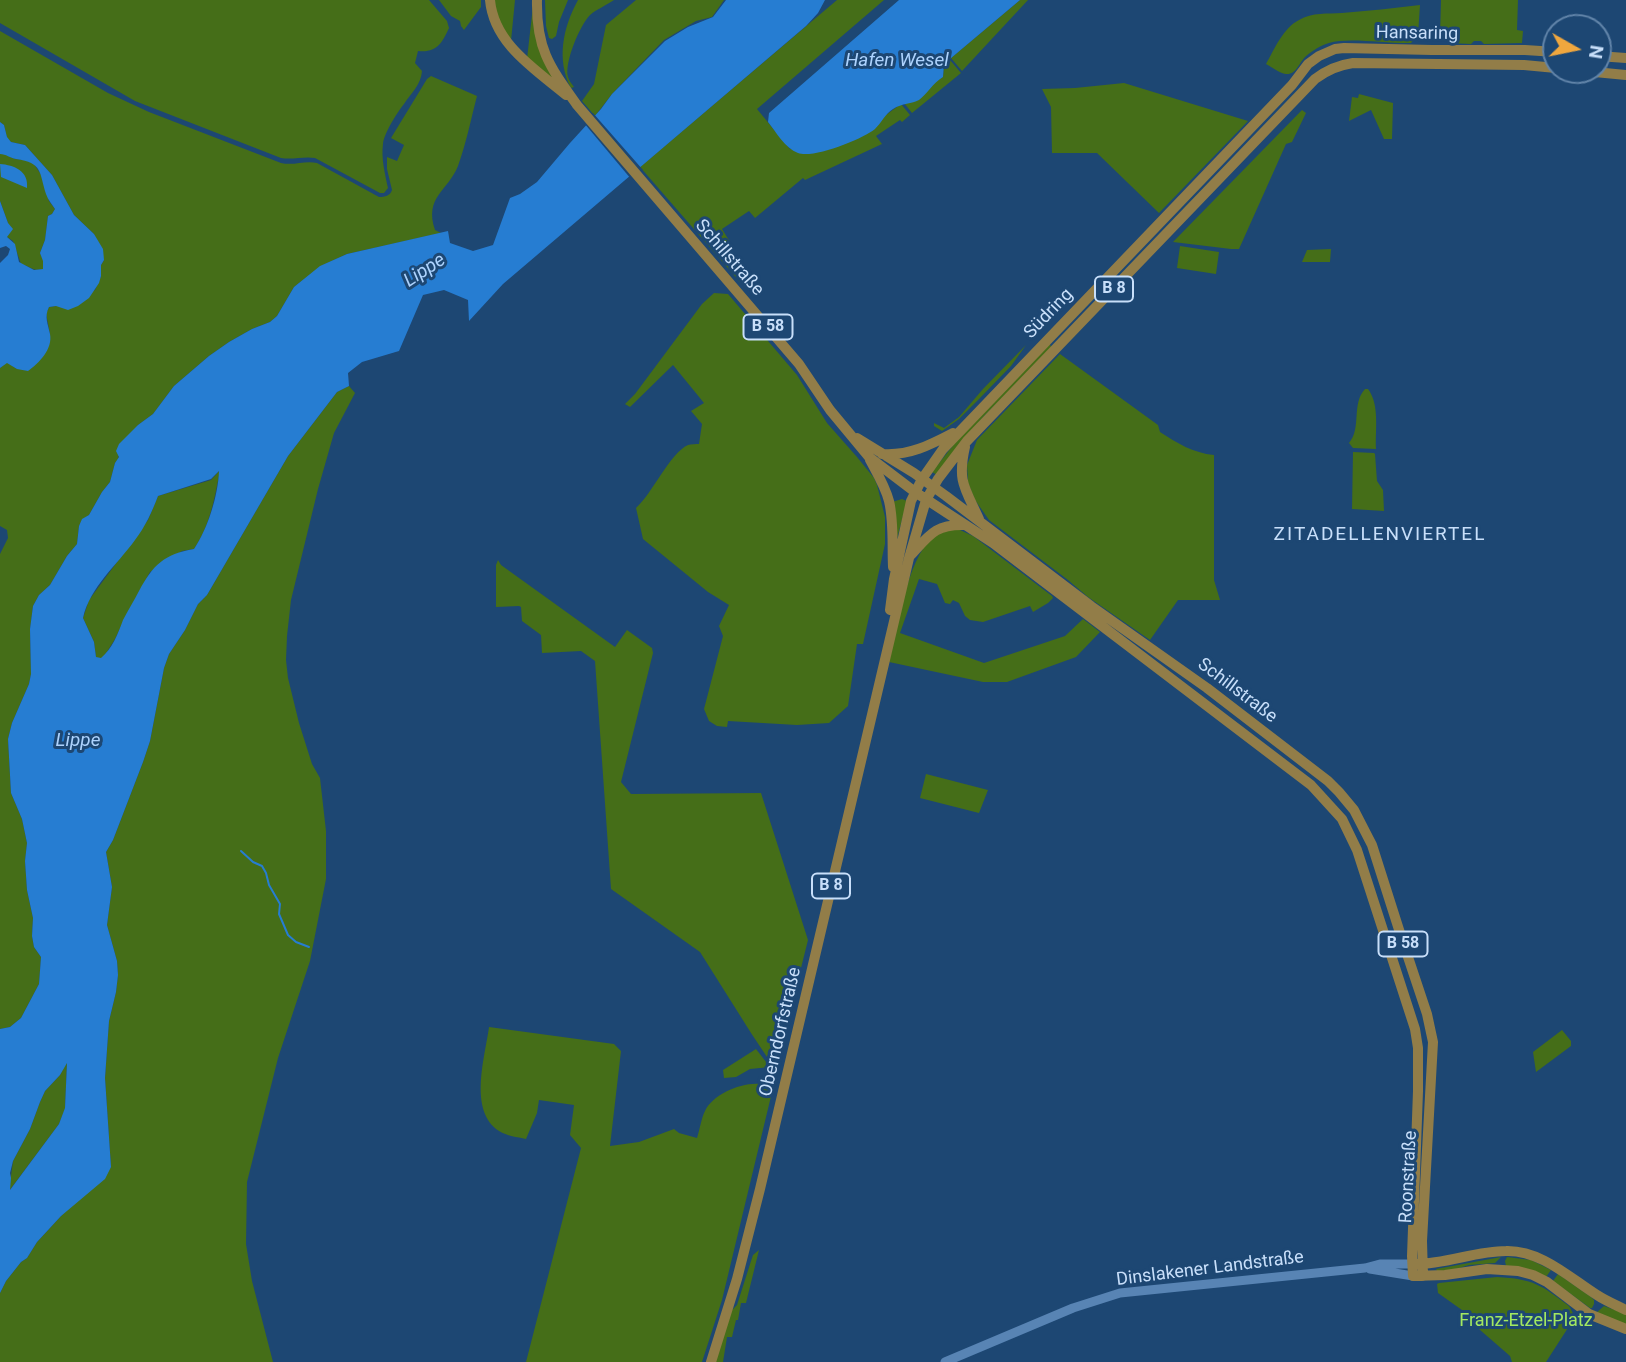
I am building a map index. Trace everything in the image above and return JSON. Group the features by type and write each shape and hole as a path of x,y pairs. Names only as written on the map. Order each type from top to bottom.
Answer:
{"main road":[{"name":"B 58","path":"490,0 494,20 507,43 577,105"},
{"name":"B 58","path":"537,0 540,43 545,57 577,105"},
{"name":"Hansaring","path":"1292,85 1308,64 1335,49 1542,51"},
{"name":"Hansaring","path":"1301,95 1324,72 1353,63 1542,67"},
{"path":"1292,85 1301,95"},
{"name":"Südring","path":"922,479 960,430 1292,85"},
{"name":"Südring","path":"933,487 967,441 1301,95"},
{"name":"Schillstraße","path":"577,105 799,364 830,410 869,457 926,500 967,525 1241,714 1328,781 1348,802 1363,824 1372,845 1427,1014 1433,1042 1433,1070 1424,1092"},
{"path":"1052,334 1061,344"},
{"path":"882,454 894,455 917,450 960,430"},
{"name":"Schillstraße","path":"851,436 922,479 981,523 1311,785 1342,819 1357,850 1415,1029 1424,1092"},
{"path":"967,441 961,471 962,482 981,523"},
{"name":"B 8","path":"869,457 883,482 889,500 894,579"},
{"name":"B 8","path":"915,492 922,479"},
{"name":"B 8","path":"926,500 933,487"},
{"name":"Oberndorfstraße","path":"873,706 894,579 915,492"},
{"name":"Oberndorfstraße","path":"711,1362 737,1279 760,1189 873,706 926,500"},
{"path":"909,558 938,528 967,525"},
{"path":"1233,725 1241,714"},
{"name":"Roonstraße","path":"1417,1264 1424,1092"},
{"path":"1417,1264 1504,1251 1527,1253 1626,1310"},
{"name":"Dinslakener Landstraße","path":"945,1362 1073,1308 1120,1293 1365,1268 1380,1264 1417,1264"},
{"name":"B 58","path":"1417,1264 1418,1276"},
{"name":"Dinslakener Landstraße","path":"1365,1268 1418,1276"},
{"path":"1418,1276 1488,1269 1518,1271 1547,1282 1589,1314 1626,1329"},
{"path":"1589,1314 1600,1297"}],"green space":[{"path":"0,0 429,0 447,21 449,28 434,49 418,51 415,63 422,71 420,81 384,139 383,160 388,188 384,193 380,193 315,158 281,158 135,101 0,23"},
{"path":"439,0 481,0 481,7 464,30 460,21 451,16"},
{"path":"493,0 515,0 511,41 500,27"},
{"path":"545,0 568,0 556,36 552,39 549,38 546,26"},
{"path":"578,0 614,0 590,15 578,35 568,63 568,77 574,87 571,88 564,66 563,44 568,21"},
{"path":"636,0 724,0 712,17 696,21 664,40 612,94 595,116 582,101 594,84 606,25"},
{"path":"837,0 884,0 757,109 790,149 874,129 883,117 901,104 910,115 876,136 882,144 805,180 803,178 755,218 749,211 722,229 730,242 732,255 746,274 740,282 640,167"},
{"path":"1020,0 1028,0 962,71 951,58"},
{"path":"1441,0 1518,0 1517,30 1523,31 1522,43 1449,43 1440,36"},
{"path":"1420,5 1418,35 1411,43 1329,43 1308,55 1295,71 1289,74 1266,64 1284,34 1304,17"},
{"path":"533,6 558,83 527,59"},
{"path":"0,31 108,93 149,112 281,163 317,163 379,197 387,196 392,190 387,157 397,161 404,145 391,138 427,79 431,76 477,96 458,166 435,202 432,219 435,230 441,233 347,254 321,266 294,287 277,316 270,322 229,342 174,386 153,414 138,425 119,454 110,482 79,526 77,544 33,606 30,629 31,674 8,739 11,793 22,819 27,843 25,861 33,918 32,936 34,947 41,957 39,984 21,1018 10,1027 0,1029 0,554 8,538 7,530 0,526 0,368 7,362 17,369 50,334 46,313 49,307 95,290 104,260 94,234 74,215 52,175 25,145 11,142 7,138 4,125 0,122"},
{"path":"950,60 961,73 912,113 904,103 918,100 934,82 943,77 944,64"},
{"path":"1124,83 1248,121 1159,213 1097,153 1052,153 1051,107 1042,89"},
{"path":"1359,94 1393,103 1392,139 1384,139 1371,110 1349,121 1352,97 1358,98"},
{"path":"1302,110 1306,113 1292,142 1286,144 1239,249 1173,242"},
{"path":"0,154 29,160 34,164 42,176 49,201 55,209 48,216 45,240 40,253 44,261 43,269 21,264 13,241 7,237 8,223 0,201"},
{"path":"1180,246 1219,252 1216,274 1177,268"},
{"path":"1331,249 1330,262 1302,262 1307,250"},
{"path":"714,293 728,294 797,375 827,423 877,485 885,517 885,544 863,644 857,644 848,706 829,723 797,725 728,721 727,727 717,726 709,721 704,709 723,636 719,626 729,605 708,592 643,539 636,508 681,449 699,444 702,424 691,411 704,403 673,365 630,407 625,404 702,304"},
{"path":"1049,344 1050,351 985,415 937,475 932,472 966,429"},
{"path":"1026,345 1011,366 959,419 942,431 934,426 934,423 944,428 959,417"},
{"path":"1060,354 1158,425 1160,432 1192,450 1214,455 1214,580 1220,600 1178,600 1150,640 1088,597 989,520 975,500 968,483 967,465 977,440"},
{"path":"349,386 355,393 334,433 318,489 291,600 287,636 288,678 312,764 320,778 326,831 326,879 310,961 278,1058 247,1182 246,1244 252,1281 273,1362 0,1362 0,1293 6,1281 27,1258 37,1242 111,1167 105,1078 109,1021 118,975 107,925 112,887 106,852 150,741 169,654 198,604 207,595 288,456 337,392"},
{"path":"1365,389 1368,389 1374,402 1376,449 1353,448 1349,443 1355,430 1358,402"},
{"path":"1353,452 1375,454 1377,481 1383,490 1384,511 1352,509"},
{"path":"220,470 214,501 200,540 194,549 182,551 150,572 105,655 101,659 96,657 94,642 83,618 89,600 148,520 158,496 211,480"},
{"path":"902,499 907,501 896,542 892,502"},
{"path":"947,530 960,530 973,536 1053,598 1033,612 1030,606 983,622 970,620 959,603 953,600 950,604 945,603 937,584 919,579 900,633 984,663 1065,636 1083,619 1100,632 1076,657 1007,682 983,682 889,662 904,596 916,562 932,538"},
{"path":"498,560 501,565 615,647 627,630 652,648 653,653 621,782 631,794 761,793 808,940 777,1064 773,1066 700,952 611,889 595,661 581,651 542,653 541,635 522,621 521,607 496,607"},
{"path":"926,774 988,790 979,813 920,798"},
{"path":"489,1027 614,1044 621,1051 610,1146 639,1142 674,1129 697,1138 702,1117 717,1097 746,1085 773,1088 722,1300 702,1362 526,1362 581,1148 570,1135 574,1105 539,1100 537,1113 526,1139 502,1133 490,1122 481,1097 482,1068"},
{"path":"1562,1030 1571,1041 1571,1046 1536,1072 1533,1052"},
{"path":"756,1049 770,1067 750,1069 736,1077 724,1078 723,1070"},
{"path":"67,1062 65,1109 59,1124 9,1191 13,1161 30,1129 45,1091 60,1075"},
{"path":"759,1250 746,1303 741,1303 732,1337 727,1337 723,1362 715,1362 753,1255"},
{"path":"1501,1257 1495,1263 1469,1265 1449,1271 1436,1269"},
{"path":"1507,1257 1531,1260 1551,1270 1546,1277 1506,1266"},
{"path":"1558,1274 1594,1300 1592,1308 1553,1281"},
{"name":"Franz-Etzel-Platz","path":"1497,1277 1536,1284 1569,1306 1575,1317 1546,1362 1512,1362 1510,1356 1472,1323 1469,1315 1438,1293 1439,1283"},
{"path":"1604,1306 1626,1314 1626,1327 1596,1313"}],"water":[{"name":"Lippe","path":"726,0 825,0 806,26 503,284 469,321 468,300 444,290 423,295 399,351 362,362 348,373 349,386 337,392 288,456 207,595 198,604 169,654 150,741 106,852 112,887 107,925 118,975 109,1021 105,1078 111,1167 105,1179 61,1216 37,1242 27,1258 6,1281 0,1293 0,1029 10,1027 21,1018 39,984 41,957 34,947 32,936 33,918 25,861 27,843 22,819 11,793 8,739 31,674 30,629 33,606 77,544 82,519 89,515 110,482 119,457 116,451 119,444 153,414 174,386 209,356 277,316 294,287 320,266 347,254 448,231 450,243 473,251 493,245 510,198 537,182 612,94 665,41 688,27 713,17","holes":["219,471 211,512 194,549 175,554 160,562 144,582 111,646 101,658 96,657 94,642 83,618 98,586 139,535 158,496 211,479","67,1063 65,1108 59,1124 10,1190 13,1161 30,1129 45,1091"]},
{"name":"Hafen Wesel","path":"899,0 1020,0 944,64 943,77 919,100 893,109 875,129 849,143 815,153 793,151 768,122 769,113"},
{"path":"0,122 11,142 25,145 52,175 74,215 94,234 103,249 104,260 99,283 89,298 68,310 49,307 49,345 41,360 28,371 7,363 0,368 0,263 10,249 6,246 0,248 0,201 13,229 7,237 15,244 19,262 34,270 43,269 40,253 45,240 48,216 55,209 36,166 0,154"},
{"path":"0,164 20,170 26,177 27,188 1,177"}],"pier":[{"path":"593,113 643,170 631,179 584,123"}],"waterway":[{"path":"241,851 262,866 266,873 269,885 280,904 279,914 288,935 296,942 309,947"}],"district":[{"name":"ZITADELLENVIERTEL","path":"1380,535"}]}
